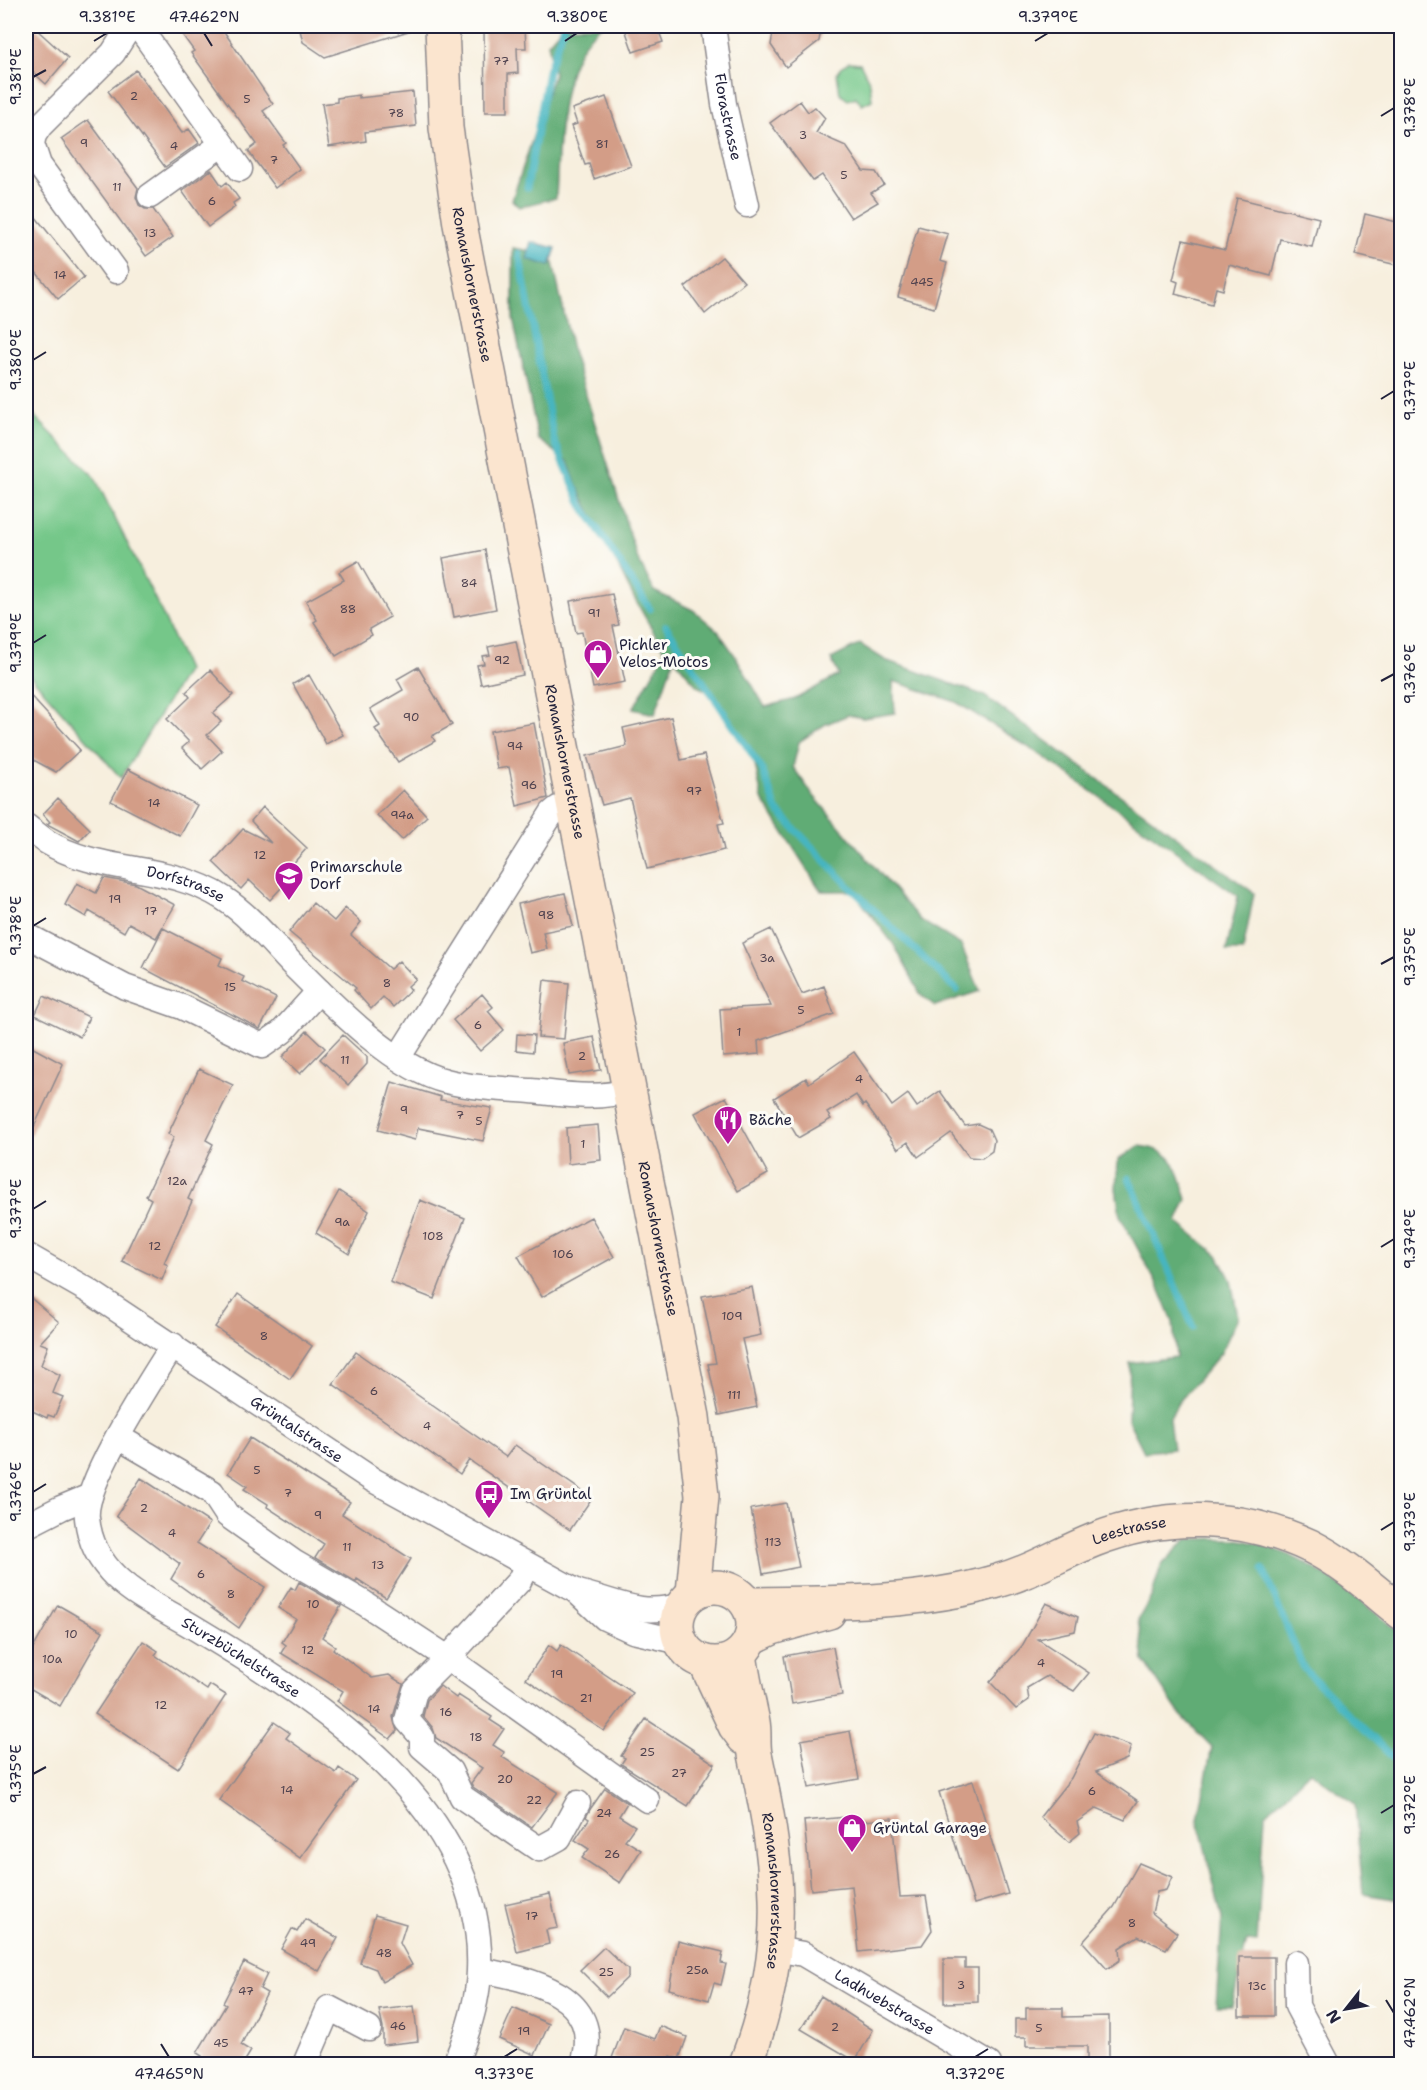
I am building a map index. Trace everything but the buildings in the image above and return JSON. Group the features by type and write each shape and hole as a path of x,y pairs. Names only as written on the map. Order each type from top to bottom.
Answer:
{"main road":[{"name":"Romanshornerstrasse","path":"442,26 446,128 460,224 693,1417 702,1496 688,1599"},
{"name":"Romanshornerstrasse","path":"702,1496 715,1520 737,1596"},
{"name":"Leestrasse","path":"737,1596 844,1604 993,1583 1053,1561 1094,1540 1145,1526 1188,1520 1231,1522 1275,1533 1311,1547 1347,1569 1401,1613"},
{"path":"704,1588 737,1596 753,1620 745,1646 723,1662 693,1652 676,1623 688,1599 704,1588"},
{"name":"Leestrasse","path":"745,1646 772,1628 819,1616 844,1604"},
{"name":"Romanshornerstrasse","path":"745,1646 745,1696 753,1723 754,1751 766,1806 777,1900 775,1949 761,2025 746,2064"},
{"name":"Romanshornerstrasse","path":"693,1652 735,1726 754,1751"}],"street":[{"path":"116,271 39,165 32,144 34,135 40,126 113,53 130,26"},
{"path":"138,26 240,169"},
{"name":"Florastrasse","path":"713,26 724,104 747,205"},
{"path":"150,196 221,145"},
{"path":"398,1058 552,813 558,808 574,806"},
{"name":"Dorfstrasse","path":"26,826 48,843 77,855 173,875 223,898 250,920 319,991 398,1058 445,1081 482,1087 614,1096 630,1089"},
{"path":"26,935 125,987 182,1007 262,1046 282,1032 319,991"},
{"name":"Grüntalstrasse","path":"26,1255 89,1291 373,1480 576,1592 604,1618 621,1627 693,1652"},
{"name":"Sturzbüchelstrasse","path":"172,1346 118,1437 90,1496 87,1518 93,1547 118,1581 136,1595 195,1628 310,1701 380,1760 419,1800 441,1832 466,1888 475,1921 480,1970 474,2006 455,2064"},
{"path":"118,1437 212,1492 227,1515 295,1563 364,1603 448,1658 647,1800"},
{"path":"26,1526 60,1508 90,1496"},
{"path":"527,1564 519,1581 415,1691 407,1720 422,1737 422,1747 450,1771 462,1797 538,1849 559,1838 578,1803"},
{"name":"Grüntalstrasse","path":"576,1592 615,1601 640,1611 655,1611 688,1599"},
{"name":"Ladhuebstrasse","path":"775,1949 803,1954 990,2064"},
{"path":"1296,1963 1297,2006 1328,2064"},
{"path":"480,1970 525,1978 562,1996 584,2022 587,2051 583,2064"},
{"path":"305,2064 328,2008 369,2029"}],"green space":[{"path":"563,26 602,26 587,40 576,59 568,81 560,129 556,198 519,207 512,200 554,74 548,43"},
{"path":"849,62 860,63 870,83 872,100 862,105 856,97 848,100 840,94 837,73"},
{"path":"513,248 551,254 573,354 637,557 654,591 693,610 718,631 765,707 795,699 839,675 831,659 860,644 885,660 983,695 1254,893 1243,951 1226,951 1238,896 1044,757 956,702 893,681 895,713 863,718 848,715 826,724 799,742 793,767 813,795 920,920 961,945 980,991 935,1006 921,995 894,945 853,891 821,891 762,799 755,764 733,722 716,696 697,686 674,658 655,714 633,709 665,652 634,598 576,483 568,461 538,439 513,318"},
{"path":"26,408 94,476 163,615 187,670 121,778 26,671"},
{"path":"1139,1146 1160,1151 1173,1162 1187,1199 1177,1222 1218,1255 1231,1280 1238,1317 1221,1353 1178,1403 1169,1420 1173,1449 1144,1452 1128,1420 1130,1363 1176,1357 1173,1322 1159,1288 1120,1216 1116,1188 1118,1160"},
{"path":"1187,1539 1247,1541 1290,1555 1348,1591 1401,1633 1401,1900 1363,1894 1355,1804 1310,1771 1265,1815 1257,1942 1247,1941 1232,2006 1216,2006 1222,1918 1198,1820 1212,1747 1179,1713 1144,1661 1138,1620 1152,1595 1161,1566"}],"water":[{"path":"531,242 556,248 550,266 527,259"}],"waterway":[{"path":"527,188 548,71 564,26"},
{"path":"519,253 554,440 582,505 650,609"},
{"path":"666,626 762,769 777,810 850,887 957,990"},
{"path":"1129,1178 1193,1327"},
{"path":"1263,1569 1304,1669 1402,1767"}],"place":[{"name":"Pichler Velos-Motos","path":"598,680"},
{"name":"Primarschule Dorf","path":"289,902"},
{"name":"Bäche","path":"728,1146"},
{"name":"Im Grüntal","path":"489,1520"},
{"name":"Grüntal Garage","path":"852,1854"}]}
